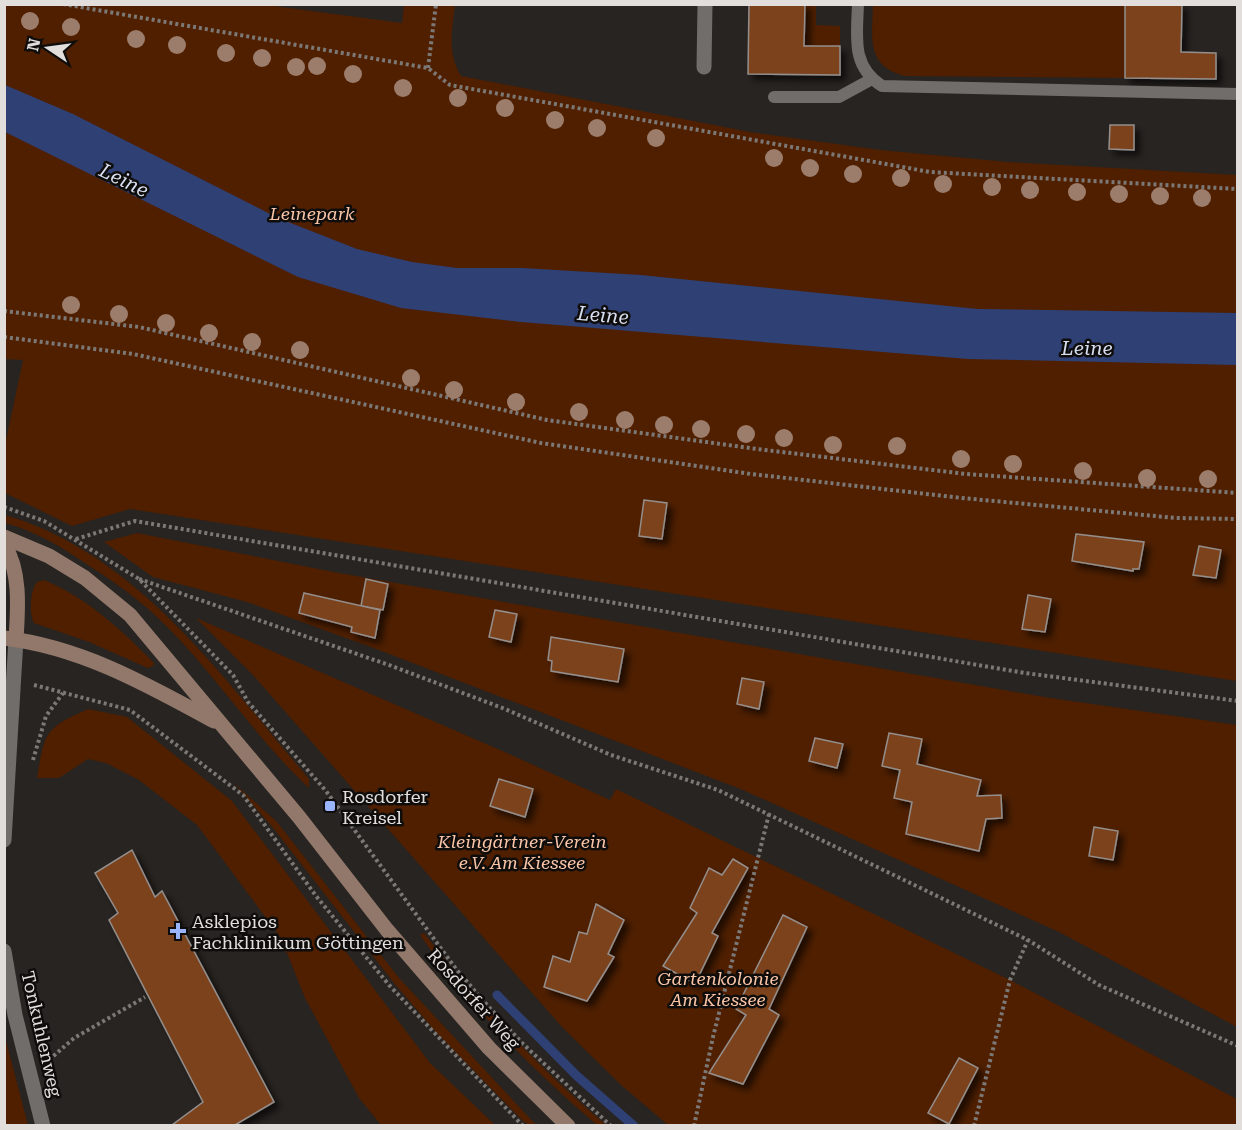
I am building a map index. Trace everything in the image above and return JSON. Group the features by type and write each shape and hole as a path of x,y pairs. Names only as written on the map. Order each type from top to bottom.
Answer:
{"main road":[{"name":"Rosdorfer Weg","path":"4,537 49,556 85,578 130,615 299,817 387,930 489,1048 568,1125"},
{"path":"4,544 14,569 18,597 10,638"},
{"name":"Rosdorfer Weg","path":"10,638 60,650 120,671 222,725"}],"street":[{"path":"704,67 705,4"},
{"path":"4,840 15,681 10,638"},
{"name":"Tonkuhlenweg","path":"4,951 15,1015 44,1125"}],"lane":[{"path":"858,4 858,54 861,66 872,79 882,86 1238,94"},
{"path":"774,97 839,97 872,79"}],"path":[{"path":"63,4 428,68 450,85 930,172 1238,189"},
{"path":"428,68 436,4"},
{"path":"4,311 139,327 548,420 757,449 966,474 1238,493"},
{"path":"4,337 133,354 541,443 693,465 962,498 1176,518 1238,519"},
{"path":"76,539 135,521 291,550 1026,673 1238,701"},
{"path":"138,579 389,665 611,755 718,790 1028,940 1099,985 1238,1046"},
{"path":"15,681 130,710 243,795 316,896 389,985 523,1125"},
{"path":"248,702 326,791 456,969 523,1044 611,1125"},
{"path":"694,1125 713,1037 769,814"},
{"path":"974,1125 1010,980 1028,940"},
{"path":"31,1076 74,1038 145,997"}],"green space":[{"name":"Leinepark","path":"259,4 402,23 404,5 455,5 452,50 461,76 750,132 880,150 1008,162 1237,175 1237,681 130,509 72,526 5,493 5,445 23,360 5,359 5,5"},
{"path":"805,5 816,5 816,25 840,26 840,46 804,46"},
{"path":"873,5 1125,5 1125,78 905,76 892,71 877,58 872,39"},
{"path":"5,515 52,533 96,558 137,589 175,624 244,701 309,779 309,788 269,746 196,657 148,608 64,549 35,534 5,523"},
{"path":"137,533 339,573 1044,697 1237,725 1237,1027 1059,932 743,790 379,650 247,602 153,577 104,542"},
{"path":"44,580 89,605 117,627 154,663 153,666 148,668 89,642 34,623 31,608 33,591 37,582"},
{"name":"Gartenkolonie Am Kiessee","path":"196,618 610,800 616,789 1010,980 1237,1099 1237,1125 668,1125 621,1085 562,1027 252,674"},
{"path":"88,709 127,717 232,801 430,1063 495,1125 381,1125 359,1098 305,998 281,938 197,825 139,780 106,763 88,759 59,778 37,778 42,750 49,733 63,722"},
{"path":"234,783 277,822 399,978 536,1125 529,1125 523,1121 435,1031 394,983 274,829"},
{"path":"424,933 510,1034 606,1125 597,1125 502,1036 439,961 420,935"},
{"path":"5,1037 28,1125 5,1125"}],"water":[{"name":"Leine","path":"5,85 73,114 278,218 357,249 412,262 457,268 522,268 641,275 978,309 1237,313 1237,365 968,359 521,322 401,308 298,277 5,132"}],"building":[{"path":"749,4 805,4 804,46 840,46 840,75 748,74"},
{"path":"1125,4 1182,4 1181,52 1216,53 1216,79 1125,78"},
{"path":"1110,125 1134,125 1134,150 1109,149"},
{"path":"644,500 667,503 662,539 639,536"},
{"path":"1076,534 1144,542 1139,569 1133,569 1133,571 1072,561"},
{"path":"1199,546 1221,550 1216,578 1193,575"},
{"path":"366,579 388,584 383,610 361,606"},
{"path":"304,593 380,610 375,638 351,632 352,627 299,613"},
{"path":"1028,595 1051,599 1045,632 1022,629"},
{"path":"495,610 517,614 511,642 489,637"},
{"path":"551,637 624,649 618,682 551,671 552,661 548,660"},
{"path":"742,678 764,682 759,709 737,704"},
{"path":"889,733 922,739 917,764 981,780 977,796 1001,795 1002,818 986,819 979,851 906,834 912,802 894,798 900,770 882,766"},
{"path":"815,738 843,744 837,768 809,761"},
{"path":"499,779 533,789 525,817 490,806"},
{"path":"1094,827 1118,831 1113,860 1089,856"},
{"path":"132,850 155,897 162,891 274,1102 235,1125 172,1125 203,1102 109,920 118,913 95,873"},
{"path":"733,859 748,868 712,933 718,936 695,984 663,966 697,913 690,908 709,868 722,875"},
{"path":"596,904 624,920 608,954 614,957 587,1001 544,987 553,956 570,962 579,932 587,934"},
{"path":"783,915 807,927 769,1009 779,1015 743,1084 709,1073 746,1015 736,1009"},
{"path":"959,1058 978,1068 949,1124 928,1113"}],"waterway":[{"path":"497,995 577,1076 634,1126"}],"place":[{"name":"Rosdorfer Kreisel","path":"330,806"},
{"name":"Asklepios Fachklinikum Göttingen","path":"178,931"}],"park label":[{"name":"Kleingärtner-Verein e.V. Am Kiessee","path":"522,851"}]}
